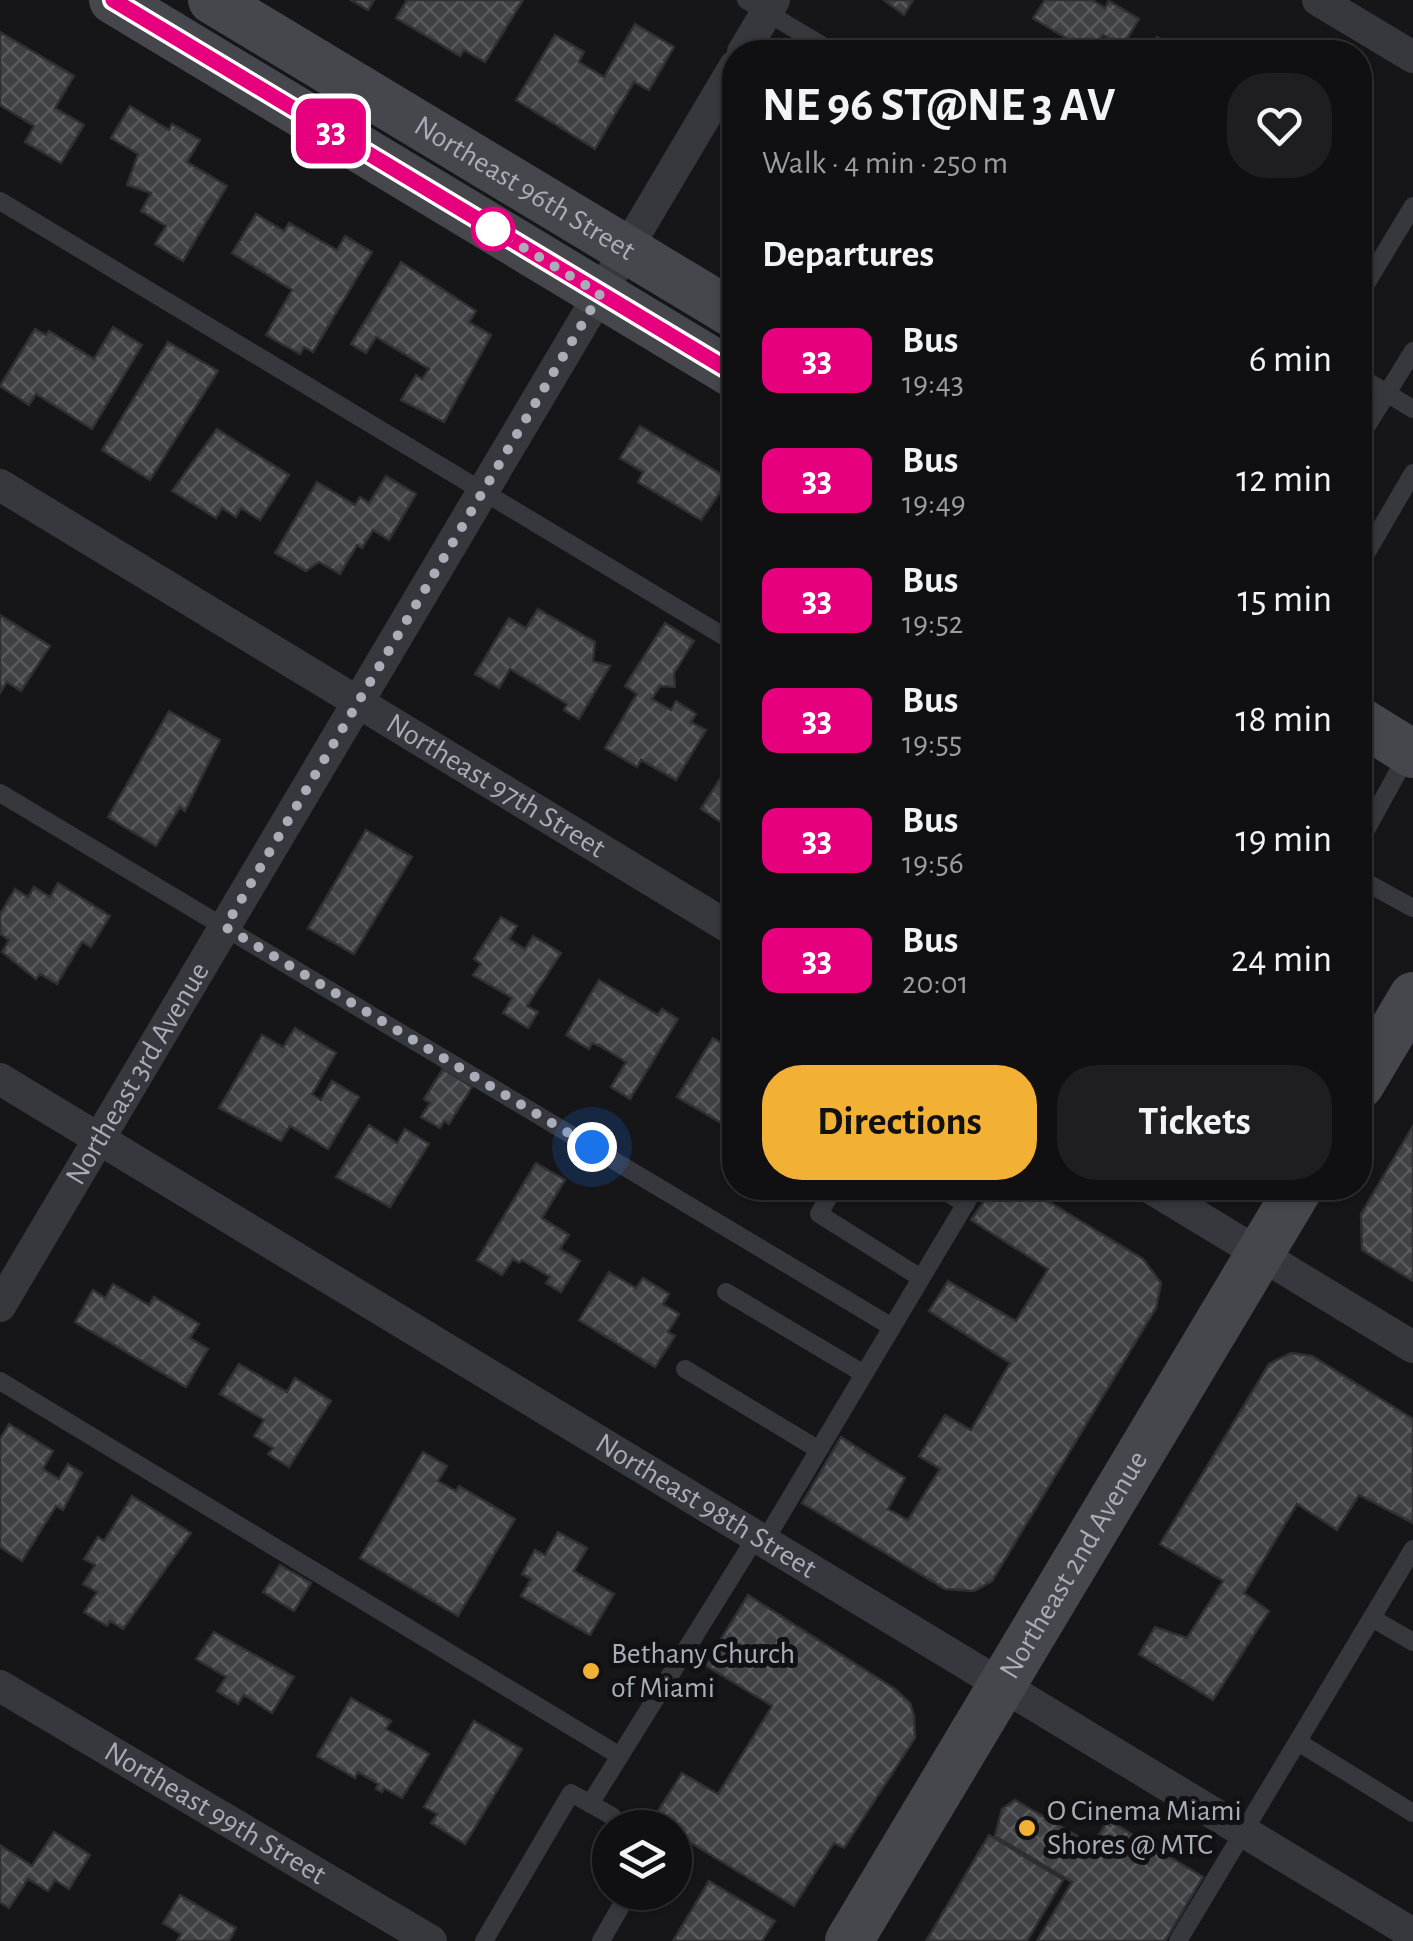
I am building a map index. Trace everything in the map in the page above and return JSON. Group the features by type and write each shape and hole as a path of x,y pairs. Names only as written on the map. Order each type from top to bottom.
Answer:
{"street":[{"name":"Northeast 96th Street","path":"114,0 722,366"},
{"name":"Northeast 96th Street","path":"212,0 722,306"},
{"path":"1318,0 1413,57"},
{"path":"748,40 762,4"},
{"name":"Northeast 3rd Avenue","path":"0,1306 722,88"},
{"name":"Northeast 97th Street","path":"0,484 722,923"},
{"path":"1372,729 1411,752"},
{"path":"1372,1057 1413,996"},
{"name":"Northeast 98th Street","path":"0,1080 1413,1934"},
{"path":"1171,1200 1413,1348"},
{"name":"Northeast 2nd Avenue","path":"849,1941 1292,1200"},
{"name":"Northeast 99th Street","path":"0,1686 431,1941"}],"lane":[{"path":"762,4 816,40"},
{"path":"0,201 722,635"},
{"path":"1372,274 1413,206"},
{"path":"1372,417 1413,352"},
{"path":"1372,384 1413,409"},
{"path":"1372,544 1413,474"},
{"path":"1372,820 1411,752"},
{"path":"0,793 892,1327"},
{"path":"1372,886 1413,908"},
{"path":"827,1200 819,1214 922,1278"},
{"path":"590,1804 819,1450 969,1200"},
{"path":"726,1292 864,1374"},
{"path":"684,1370 819,1450"},
{"path":"0,1381 620,1756"},
{"path":"1178,1941 1413,1548"},
{"path":"1372,1618 1413,1642"},
{"path":"1298,1742 1413,1813"},
{"path":"484,1941 571,1793 599,1810"},
{"path":"601,1941 618,1910"}],"building":[{"path":"351,0 374,0 368,10"},
{"path":"407,0 523,0 485,62 464,50 460,56 396,18"},
{"path":"884,0 913,0 904,15"},
{"path":"1045,0 1092,0 1105,8 1109,1 1139,19 1126,40 1111,40 1103,35 1099,40 1069,40 1033,18"},
{"path":"635,24 674,47 649,90 634,82 595,149 516,100 555,35 584,52 579,62 604,77"},
{"path":"0,32 74,76 55,108 84,125 61,163 25,142 34,126 0,105"},
{"path":"130,106 169,130 172,124 200,140 187,162 227,186 183,261 155,244 166,226 141,211 151,193 127,185 138,154 111,138"},
{"path":"256,214 284,231 289,223 337,250 345,236 372,252 313,352 304,347 300,354 266,335 292,290 232,253"},
{"path":"401,262 476,311 469,322 491,335 444,422 401,400 416,375 422,379 429,369 376,337 366,353 351,344"},
{"path":"113,327 142,345 92,429 36,394 29,405 0,386 35,329 46,335 49,331 94,359"},
{"path":"168,342 218,371 150,480 102,450"},
{"path":"640,426 722,475 722,489 701,520 638,482 643,472 620,458"},
{"path":"217,429 289,475 260,520 241,508 236,517 222,508 216,518 172,491"},
{"path":"386,476 416,494 389,540 373,530 362,548 357,545 340,574 319,562 306,571 275,553 317,482 355,505 360,497 369,503"},
{"path":"538,609 595,642 593,661 610,666 579,719 564,710 567,704 510,669 499,688 475,674 509,618 526,628"},
{"path":"0,615 50,646 21,691 7,682 0,693"},
{"path":"665,623 694,641 674,673 675,687 660,686 652,699 671,710 676,701 696,714 691,722 706,730 676,780 641,760 637,767 605,748 637,694 625,686"},
{"path":"169,711 220,740 185,811 180,807 156,846 108,817"},
{"path":"722,776 722,823 701,809"},
{"path":"366,830 412,857 354,954 308,928"},
{"path":"58,883 110,916 91,947 82,942 57,984 40,974 36,979 2,952 9,940 0,934 0,914 15,889 28,897 34,887 50,897"},
{"path":"501,917 517,926 509,939 525,949 533,936 561,953 527,1006 538,1012 528,1028 503,1013 512,998 473,975 481,964 474,959"},
{"path":"599,980 658,1015 662,1009 678,1019 630,1099 611,1087 626,1062 600,1046 592,1043 589,1049 566,1035"},
{"path":"295,1028 336,1053 312,1094 321,1100 332,1081 359,1097 328,1149 290,1126 281,1141 219,1108 262,1035 283,1047"},
{"path":"713,1038 722,1043 722,1123 677,1097"},
{"path":"443,1069 472,1087 449,1124 444,1121 440,1128 421,1117 430,1103 424,1099"},
{"path":"369,1125 397,1143 405,1129 429,1144 390,1207 336,1177"},
{"path":"1413,1126 1413,1281 1362,1250 1361,1214"},
{"path":"536,1163 565,1180 542,1218 569,1235 560,1249 580,1261 561,1292 546,1283 550,1277 522,1260 519,1263 513,1259 502,1275 477,1260"},
{"path":"985,1200 1046,1200 1143,1259 1161,1283 1156,1308 992,1581 974,1591 945,1589 802,1503 841,1437 905,1478 888,1509 908,1520 940,1469 919,1456 945,1415 971,1430 1010,1363 929,1311 948,1281 1016,1321 1048,1269 971,1220"},
{"path":"609,1272 636,1288 643,1278 669,1294 663,1304 679,1314 668,1332 675,1336 655,1367 579,1320"},
{"path":"113,1284 149,1305 154,1297 199,1324 190,1338 208,1349 186,1387 75,1322 93,1290 105,1298"},
{"path":"1291,1353 1312,1356 1413,1419 1413,1523 1359,1495 1337,1530 1297,1504 1244,1593 1269,1611 1213,1700 1139,1654 1155,1627 1187,1638 1223,1581 1160,1544 1269,1364"},
{"path":"239,1364 287,1392 295,1378 331,1401 289,1467 268,1454 273,1448 254,1436 264,1420 220,1394"},
{"path":"9,1424 53,1451 43,1469 59,1479 68,1464 82,1473 63,1510 56,1506 22,1561 0,1547 0,1439"},
{"path":"423,1452 447,1466 438,1481 456,1491 459,1486 515,1519 458,1616 360,1558"},
{"path":"132,1496 191,1533 123,1629 110,1621 107,1626 84,1612 97,1592 83,1584 95,1565 84,1559 98,1537 104,1541"},
{"path":"558,1532 587,1548 574,1571 614,1594 590,1635 521,1596 531,1579 522,1574 535,1550 545,1555"},
{"path":"280,1565 311,1583 294,1611 263,1592"},
{"path":"748,1595 895,1689 910,1703 915,1738 844,1848 834,1843 794,1906 692,1843 692,1810 659,1810 682,1773 718,1794 772,1706 705,1665"},
{"path":"214,1632 294,1677 272,1713 244,1695 238,1704 217,1691 226,1677 196,1659"},
{"path":"351,1698 391,1721 386,1729 429,1754 402,1798 384,1788 382,1792 376,1789 378,1784 358,1772 355,1778 317,1756"},
{"path":"474,1721 522,1749 465,1844 431,1823 437,1814 424,1807"},
{"path":"1015,1800 1093,1845 1108,1820 1203,1877 1165,1941 1037,1941 1072,1882 995,1836 1002,1809"},
{"path":"54,1832 90,1855 69,1889 55,1880 48,1891 28,1879 9,1908 0,1902 0,1845 32,1866"},
{"path":"989,1835 1063,1880 1027,1941 926,1941"},
{"path":"709,1881 775,1921 762,1941 673,1941"},
{"path":"180,1895 236,1928 229,1941 177,1941 181,1934 163,1923"}],"bus line":[{"name":"33","path":"113,0 722,366"}],"place":[{"name":"Bethany Church of Miami","path":"591,1671"},
{"name":"O Cinema Miami Shores @ MTC","path":"1027,1828"}],"route":[{"path":"493,229 600,294 225,927 592,1147"}]}
